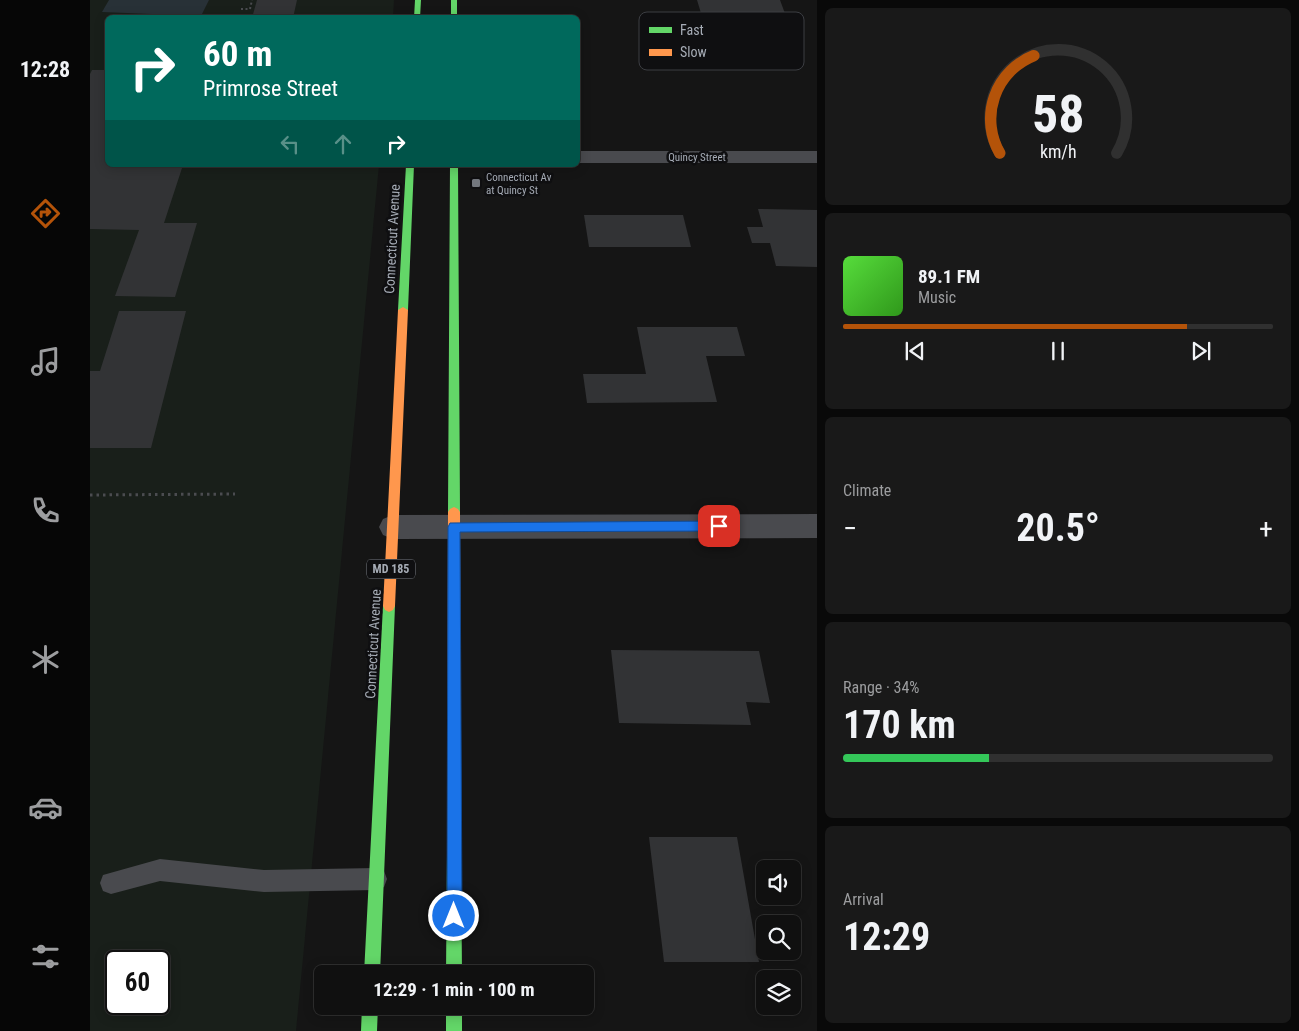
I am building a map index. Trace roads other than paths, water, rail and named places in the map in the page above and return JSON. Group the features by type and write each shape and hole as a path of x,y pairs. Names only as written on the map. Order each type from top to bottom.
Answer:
{"main road":[{"path":"417,15 418,0"},
{"path":"454,0 454,15"},
{"name":"Connecticut Avenue","path":"372,965 410,167"},
{"path":"454,167 454,965"},
{"path":"369,1031 370,1015"},
{"path":"454,1015 454,1031"}],"street":[{"name":"Quincy Street","path":"580,157 816,157"},
{"path":"393,527 816,526"}],"lane":[{"path":"111,883 160,870 264,881 376,879"}],"place":[{"name":"Connecticut Av at Quincy St","path":"476,183"}]}
